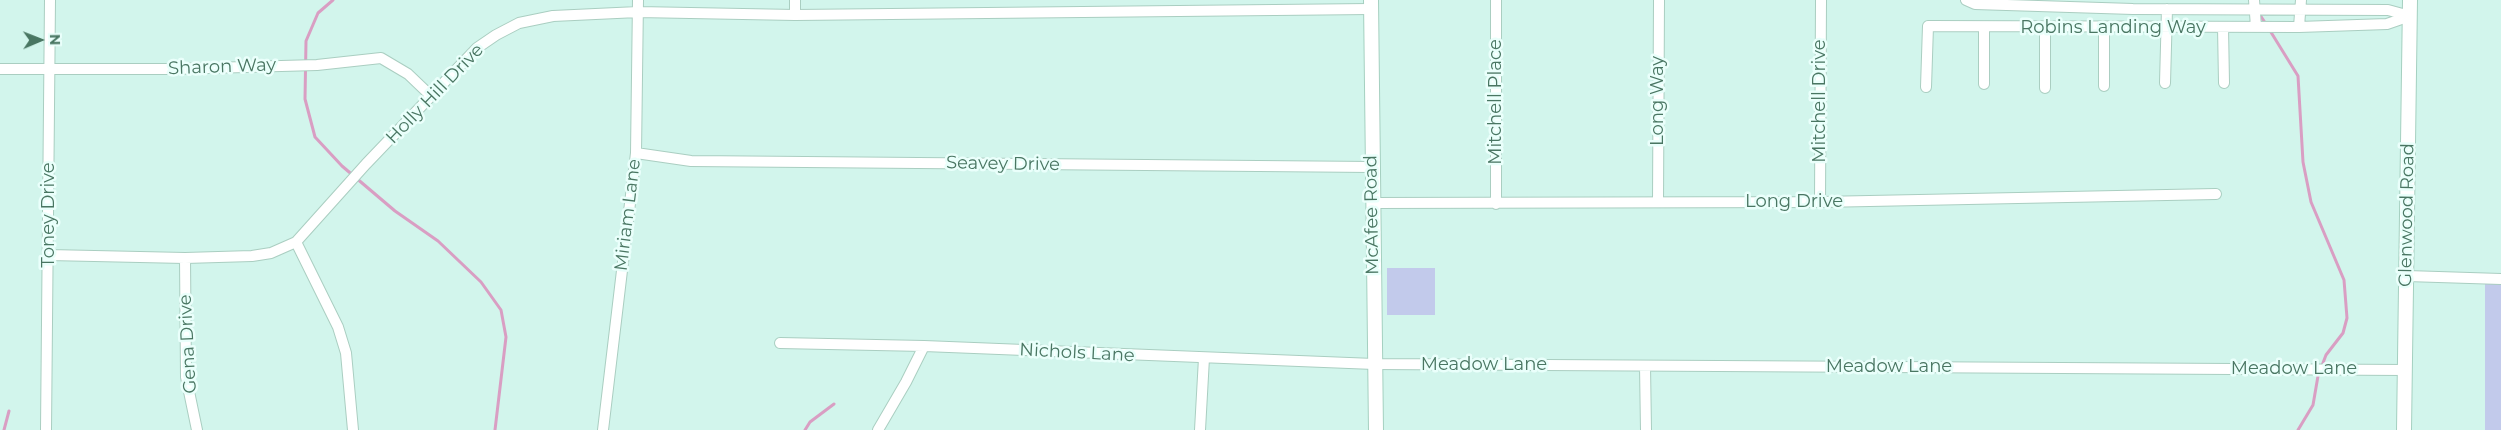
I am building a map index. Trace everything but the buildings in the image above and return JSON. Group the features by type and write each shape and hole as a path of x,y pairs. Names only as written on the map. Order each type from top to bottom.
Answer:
{"main road":[{"name":"Glenwood Road","path":"2404,430 2410,0"},
{"name":"McAfee Road","path":"1370,4 1376,430"}],"street":[{"name":"Toney Drive","path":"46,430 50,0"},
{"name":"Miriam Lane","path":"603,430 636,152 638,0"},
{"path":"795,0 795,15"},
{"name":"Mitchell Place","path":"1496,0 1496,204"},
{"name":"Long Way","path":"1658,202 1659,0"},
{"name":"Mitchell Drive","path":"1820,202 1821,0"},
{"name":"Robins Landing Way","path":"1966,0 1975,4 2119,4 2132,9 2209,9 2254,5 2301,5 2388,10 2410,16"},
{"name":"Holly Hill Drive","path":"49,255 186,258 252,256 271,253 296,242 477,48 496,35 519,24 579,13 638,12 795,15 1370,4"},
{"path":"2254,5 2256,27"},
{"path":"2299,27 2301,5"},
{"path":"2132,9 2132,28"},
{"path":"2165,83 2167,9"},
{"path":"2209,9 2209,28"},
{"name":"Robins Landing Way","path":"1926,87 1928,26 1984,28 2299,27 2387,24 2410,16"},
{"path":"1984,28 1984,84"},
{"path":"2045,28 2045,88"},
{"path":"2104,28 2104,86"},
{"path":"2223,28 2224,83"},
{"name":"Sharon Way","path":"0,69 203,68 317,65 381,58 408,74 431,96"},
{"name":"Seavey Drive","path":"636,152 691,161 1372,167"},
{"name":"Long Drive","path":"1372,203 1820,202 2216,194"},
{"path":"296,242 338,327 346,353 353,430"},
{"name":"Gena Drive","path":"186,258 186,378 196,430"},
{"path":"2407,276 2501,279"},
{"name":"Nichols Lane","path":"780,343 924,346 1374,364"},
{"path":"878,430 906,382 924,346"},
{"path":"1200,430 1204,358"},
{"name":"Meadow Lane","path":"1374,364 2405,370"},
{"path":"1645,366 1646,430"}],"shaded area":[{"path":"0,0 2501,0 2501,277 2485,277 2485,430 0,430"},
{"path":"1387,268 1435,268 1435,315 1387,315"},
{"path":"2485,277 2501,277 2501,430 2485,430"}],"waterway":[{"path":"333,0 318,13 306,41 305,99 315,137 342,166 395,211 438,241 481,282 501,310 506,337 495,430"},
{"path":"2258,12 2266,24"},
{"path":"2269,29 2298,76 2303,162 2311,202 2344,280 2347,318 2343,333 2326,355 2318,376 2313,405 2298,430"},
{"path":"805,430 810,422 834,404"},
{"path":"4,430 9,411"}]}
